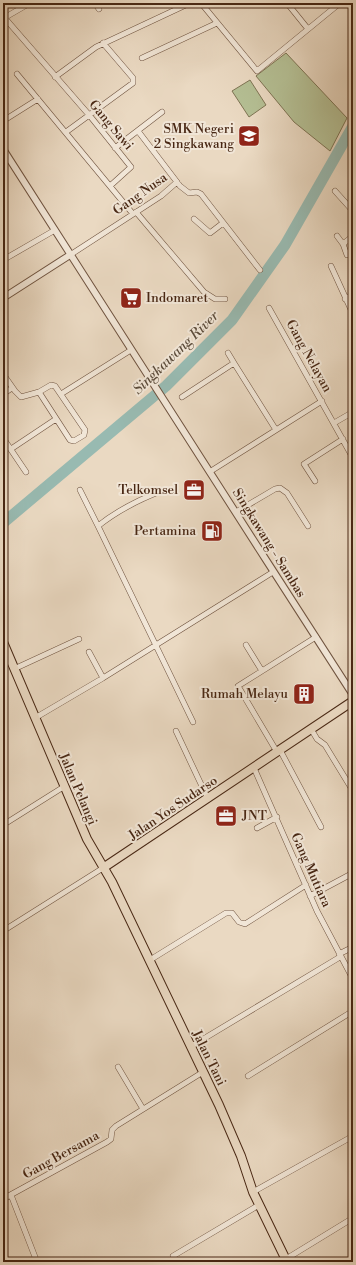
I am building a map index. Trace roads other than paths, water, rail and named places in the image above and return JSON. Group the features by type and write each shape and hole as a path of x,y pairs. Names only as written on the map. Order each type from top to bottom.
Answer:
{"main road":[{"path":"3,642 35,718"},
{"name":"Jalan Yos Sudarso","path":"103,868 353,701"},
{"name":"Jalan Pelangi","path":"35,718 87,839 103,868"},
{"name":"Jalan Tani","path":"103,868 112,882 150,960 233,1135 253,1192 286,1261"}],"street":[{"path":"4,17 30,3"},
{"path":"95,3 99,9"},
{"path":"56,77 86,53 103,43 190,3"},
{"path":"201,3 257,71 340,3"},
{"path":"287,3 308,29"},
{"name":"Gang Sawi","path":"4,17 90,116 131,167 110,186"},
{"path":"142,58 217,23"},
{"path":"66,132 90,116 134,81 103,43"},
{"path":"17,74 110,186 204,292 215,299 225,299"},
{"path":"3,121 38,99"},
{"path":"115,148 162,112"},
{"path":"138,130 177,182"},
{"name":"Singkawang - Sambas","path":"3,148 130,350 211,471 273,572 353,695"},
{"name":"Gang Nusa","path":"70,255 161,196 177,182 189,193 199,192 260,270"},
{"path":"335,191 353,211"},
{"path":"194,219 210,233 223,223"},
{"path":"3,260 55,230"},
{"path":"337,236 343,244 347,255"},
{"path":"343,244 353,236"},
{"path":"3,298 70,255"},
{"path":"331,266 353,314"},
{"path":"345,299 353,294"},
{"name":"Gang Nelayan","path":"269,308 353,458"},
{"path":"61,394 130,350"},
{"path":"228,353 276,430"},
{"path":"182,397 234,363"},
{"path":"3,374 12,388 21,397 38,392 51,385 55,386 86,432 72,442 38,392"},
{"path":"3,394 12,388"},
{"path":"211,471 322,401"},
{"path":"334,423 353,412"},
{"path":"11,449 56,419"},
{"path":"3,438 26,472"},
{"path":"315,481 304,464 343,439"},
{"path":"236,512 275,489 280,488 287,492 308,526"},
{"path":"80,490 193,722"},
{"path":"98,526 117,512 137,501 164,490"},
{"path":"35,718 103,678 273,572"},
{"path":"316,637 238,686 279,751 321,827"},
{"path":"14,669 79,639"},
{"path":"246,645 262,671"},
{"path":"89,652 103,678"},
{"path":"311,729 317,739 325,745 353,791"},
{"path":"176,731 208,798"},
{"name":"Gang Mutiara","path":"254,768 277,817 310,896 353,979"},
{"path":"3,825 65,786"},
{"path":"257,828 277,817"},
{"name":"Jalan Yos Sudarso","path":"3,931 103,868"},
{"path":"310,896 353,873"},
{"path":"150,960 226,913 232,913 240,924 245,924 306,885"},
{"path":"190,1047 353,947"},
{"path":"248,1076 353,1011"},
{"path":"118,1067 143,1109"},
{"name":"Gang Bersama","path":"3,1199 109,1141 112,1130 116,1126 203,1072"},
{"path":"253,1192 353,1136"},
{"path":"11,1195 37,1262"},
{"path":"173,1256 259,1205"},
{"path":"286,1261 353,1218"}],"waterway":[{"name":"Singkawang River","path":"3,523 166,386 232,320 285,245 353,126"}],"place":[{"name":"SMK Negeri 2 Singkawang","path":"249,136"},
{"name":"Indomaret","path":"131,298"},
{"name":"Telkomsel","path":"194,490"},
{"name":"Pertamina","path":"212,531"},
{"name":"Rumah Melayu","path":"304,694"},
{"name":"JNT","path":"226,816"}]}
